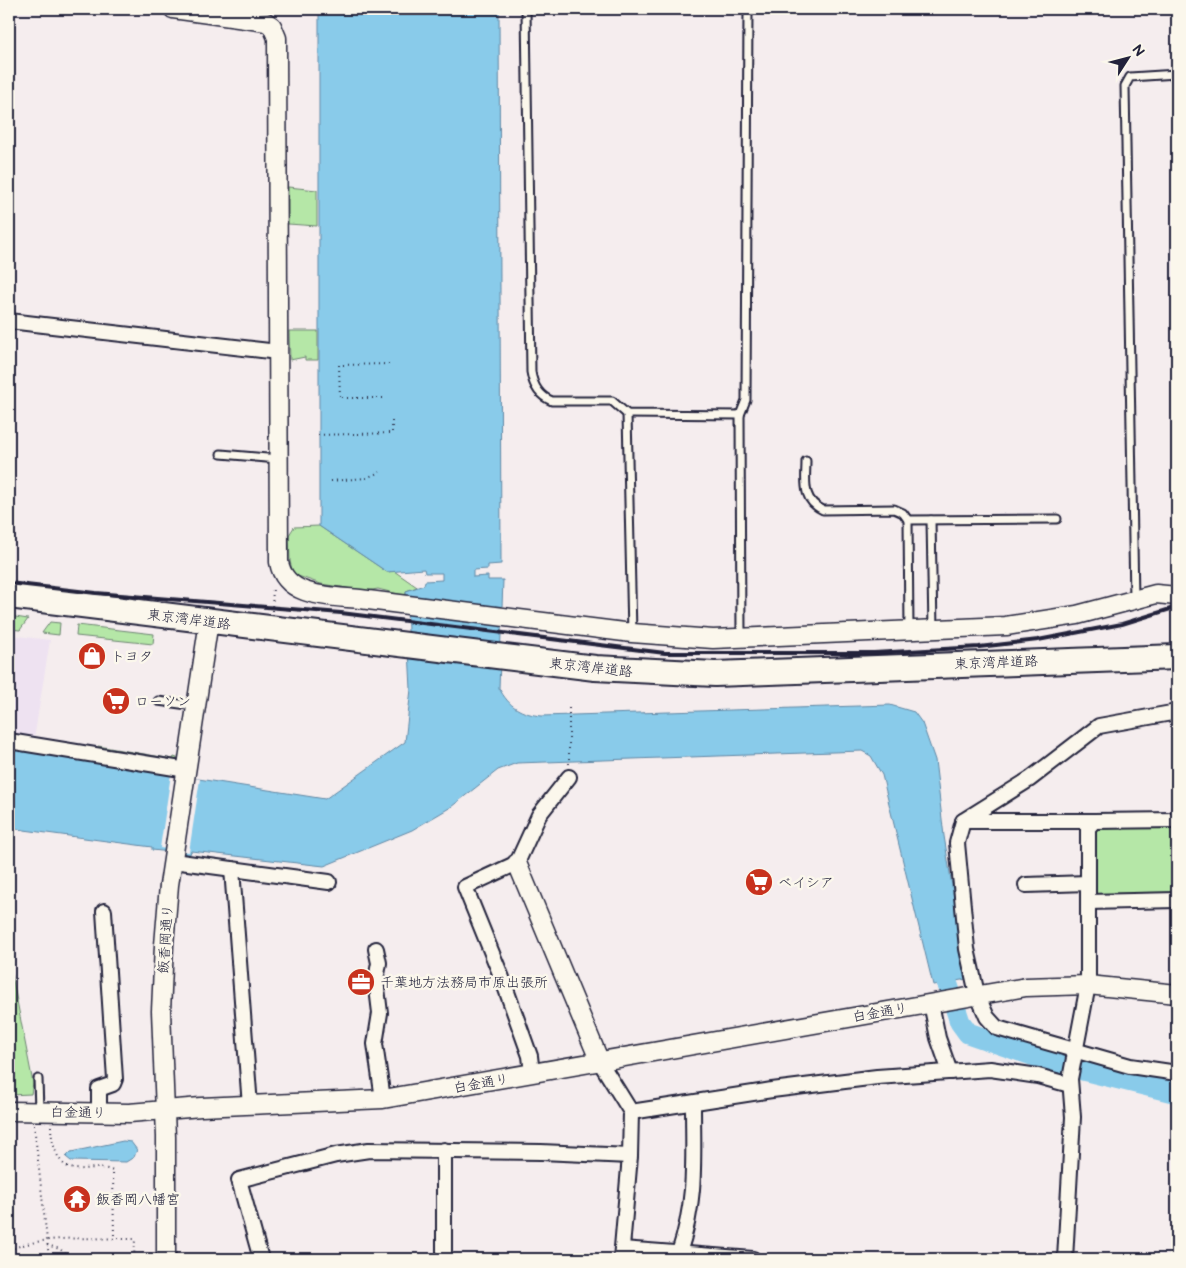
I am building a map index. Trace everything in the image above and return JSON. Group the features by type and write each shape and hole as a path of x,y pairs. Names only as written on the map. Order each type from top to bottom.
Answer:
{"highway":[{"name":"東京湾岸道路","path":"9,596 209,628"},
{"name":"東京湾岸道路","path":"9,609 209,628 502,663 645,684 694,686 1177,670"},
{"name":"東京湾岸道路","path":"502,663 715,674 1177,657"}],"street":[{"path":"173,9 260,20 272,26 276,32 281,571 292,586 304,591 505,618 632,633 713,638 1006,626 1042,622 1165,593 1177,596"},
{"path":"9,321 278,352"},
{"name":"飯香岡通り","path":"166,1259 162,1002 164,945 173,855 209,628"},
{"path":"1177,712 1099,726 1030,779 962,821 957,843 967,949 977,994 987,1017 997,1028 1075,1055 1177,1073"},
{"path":"9,741 186,773"},
{"path":"532,1073 530,1056 502,978 465,887 517,863 540,815 569,777"},
{"path":"962,821 1177,820"},
{"path":"1065,1259 1073,1117 1070,1082 1088,985 1088,828 1094,821"},
{"path":"173,855 232,869 328,882"},
{"path":"517,863 600,1062 630,1112 630,1156 621,1254 679,1253 753,1259"},
{"path":"232,869 250,1106"},
{"path":"1026,886 1088,883"},
{"path":"1088,902 1177,900"},
{"path":"99,1112 99,1089 114,1084 104,911"},
{"path":"376,949 379,963 376,980 380,1013 375,1044 383,1100"},
{"path":"977,994 1026,987 1088,985 1177,994"},
{"name":"白金通り","path":"9,1111 37,1118 99,1112 383,1100 977,994"},
{"path":"939,1001 938,1038 950,1072"},
{"path":"630,1112 858,1080 990,1069 1070,1082"},
{"path":"679,1253 687,1228 694,1191 693,1102"},
{"path":"261,1259 239,1180 336,1155 369,1150 444,1150 630,1156"},
{"path":"444,1150 444,1259"}],"lane":[{"path":"526,9 532,380 540,393 552,401 612,402 627,414 740,415"},
{"path":"741,638 740,415 746,400 748,9"},
{"path":"1134,600 1125,86 1130,77 1177,74"},
{"path":"627,414 632,633"},
{"path":"221,454 279,459"},
{"path":"806,461 806,495 814,506 823,510 894,509 903,513 908,520 909,631"},
{"path":"908,520 1057,519"},
{"path":"931,520 933,630"},
{"path":"158,701 197,706"},
{"path":"37,1118 38,1079"}],"path":[{"path":"383,398 340,398 339,365 390,364"},
{"path":"318,435 392,433 392,414"},
{"path":"331,481 366,478 380,472"},
{"path":"271,618 272,589 281,571"},
{"path":"569,708 569,777"},
{"path":"37,1118 49,1258"},
{"path":"51,1125 51,1138 60,1160 70,1168 103,1167 114,1171 114,1239"},
{"path":"9,1250 21,1244 46,1240 135,1239 134,1259"},
{"path":"47,1245 60,1249 70,1259"}],"shaded area":[{"path":"9,635 50,640 34,739 9,735"}],"green space":[{"path":"288,187 317,190 317,226 288,224"},
{"path":"289,331 318,331 318,360 305,360 305,357 290,360"},
{"path":"319,526 387,572 394,571 417,587 406,591 406,596 378,589 366,591 321,584 293,574 290,561 289,535 294,527"},
{"path":"9,616 28,619 20,630 9,629"},
{"path":"50,622 60,623 59,635 42,633"},
{"path":"77,625 154,634 153,644 76,636"},
{"path":"98,746 173,759 174,757 177,758 176,762 98,751"},
{"path":"1177,822 1177,895 1099,897 1093,891 1093,831 1099,823"},
{"path":"9,960 33,1083 31,1094 9,1095"}],"water":[{"path":"319,9 499,9 501,564 488,565 488,569 473,570 473,577 488,576 488,580 503,580 499,688 503,695 516,708 542,716 890,705 914,712 922,723 935,760 944,836 967,979 933,985 882,775 871,756 862,751 517,763 498,770 451,807 412,830 324,866 191,851 190,854 152,850 152,847 9,828 9,749 325,799 405,742 411,689 406,591 424,585 425,581 442,580 442,573 425,573 424,569 387,572 319,526"},
{"path":"123,1141 131,1142 137,1150 134,1157 126,1162 71,1161 66,1157 71,1152"}],"pier":[{"path":"171,774 200,779 189,852 160,848"}],"waterway":[{"path":"945,976 960,1022 968,1033 1058,1064 1177,1093"}],"railway":[{"path":"9,583 96,593 341,613 665,653 874,653 979,647 1038,640 1122,624 1177,607"}],"place":[{"name":"トヨタ","path":"92,656"},
{"name":"ローソン","path":"116,701"},
{"name":"ベイシア","path":"759,882"},
{"name":"千葉地方法務局市原出張所","path":"361,982"},
{"name":"飯香岡八幡宮","path":"77,1199"}]}
